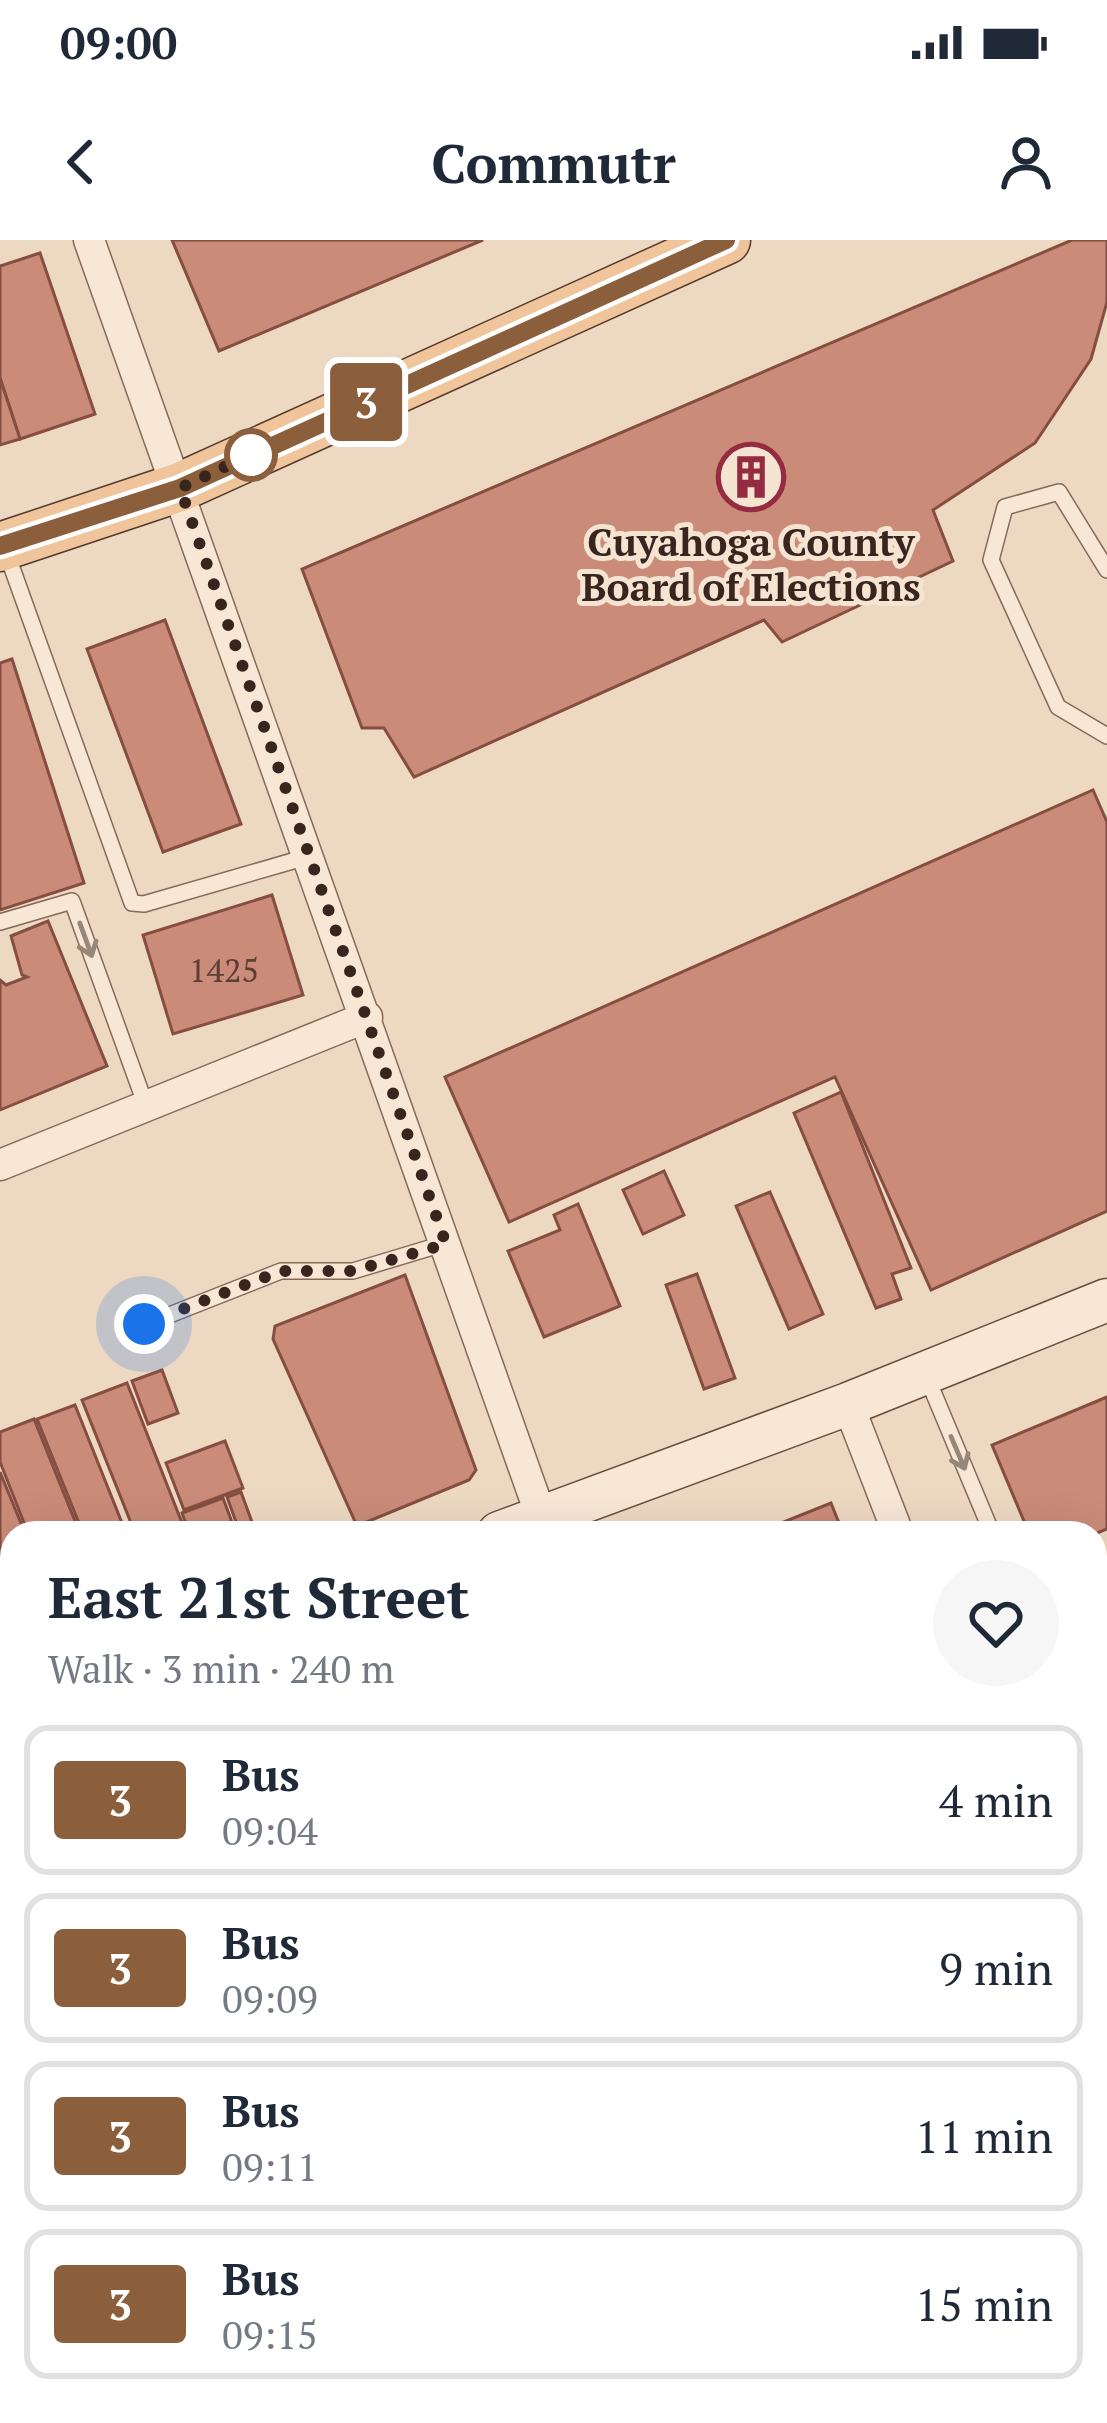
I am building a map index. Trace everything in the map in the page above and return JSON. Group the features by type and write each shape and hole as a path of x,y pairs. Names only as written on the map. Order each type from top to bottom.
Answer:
{"main road":[{"path":"2,546 180,488 668,251 726,240"},
{"path":"529,1521 848,1404 1107,1300"}],"street":[{"path":"89,240 541,1516"},
{"path":"0,1165 367,1017"},
{"path":"848,1404 893,1521"}],"lane":[{"path":"1107,570 1059,492 1005,507 992,560 1058,707 1107,736"},
{"path":"2,546 131,903 144,904 310,856"},
{"path":"0,922 72,901 146,1106"},
{"path":"144,1324 281,1271 353,1271 446,1244"},
{"path":"925,1372 987,1521"}],"building":[{"path":"172,240 483,240 219,351"},
{"name":"Cuyahoga County Board of Elections","path":"1072,240 1107,240 1107,302 1091,359 1035,443 933,510 953,561 782,642 764,620 414,777 384,728 362,728 302,569"},
{"path":"40,253 95,414 20,439 0,378 0,266"},
{"path":"0,378 20,439 0,445"},
{"path":"165,620 241,824 163,852 87,649"},
{"path":"12,659 84,883 0,910 0,663"},
{"path":"1093,790 1107,822 1107,1211 931,1290 835,1077 509,1222 445,1077"},
{"path":"272,895 303,995 173,1034 143,935"},
{"path":"48,921 107,1066 0,1110 0,980 6,985 27,977 22,975 11,936"},
{"path":"841,1092 911,1268 892,1274 901,1299 876,1308 794,1113"},
{"path":"664,1171 684,1215 643,1234 623,1190"},
{"path":"770,1192 823,1314 789,1329 736,1206"},
{"path":"578,1204 620,1306 544,1337 508,1251 560,1230 554,1215"},
{"path":"697,1274 735,1378 704,1389 666,1285"},
{"path":"405,1275 476,1470 469,1480 369,1521 355,1521 273,1339 275,1326"},
{"path":"162,1370 178,1413 148,1424 132,1381"},
{"path":"127,1383 181,1521 130,1521 82,1400"},
{"path":"1107,1397 1107,1521 1024,1521 992,1445"},
{"path":"75,1405 121,1521 78,1521 37,1419"},
{"path":"34,1419 75,1521 23,1521 0,1462 0,1432"},
{"path":"225,1441 243,1488 184,1510 166,1463"},
{"path":"0,1472 20,1521 0,1521"},
{"path":"241,1492 252,1521 236,1521 227,1497"},
{"path":"223,1498 232,1521 185,1521 182,1513"},
{"path":"831,1503 838,1521 786,1521"}],"bus line":[{"name":"3","path":"0,546 180,488 726,240"}],"place":[{"name":"Cuyahoga County Board of Elections","path":"751,477"}],"route":[{"path":"144,1324 281,1271 353,1271 446,1244 180,488 265,448 251,455"}]}
